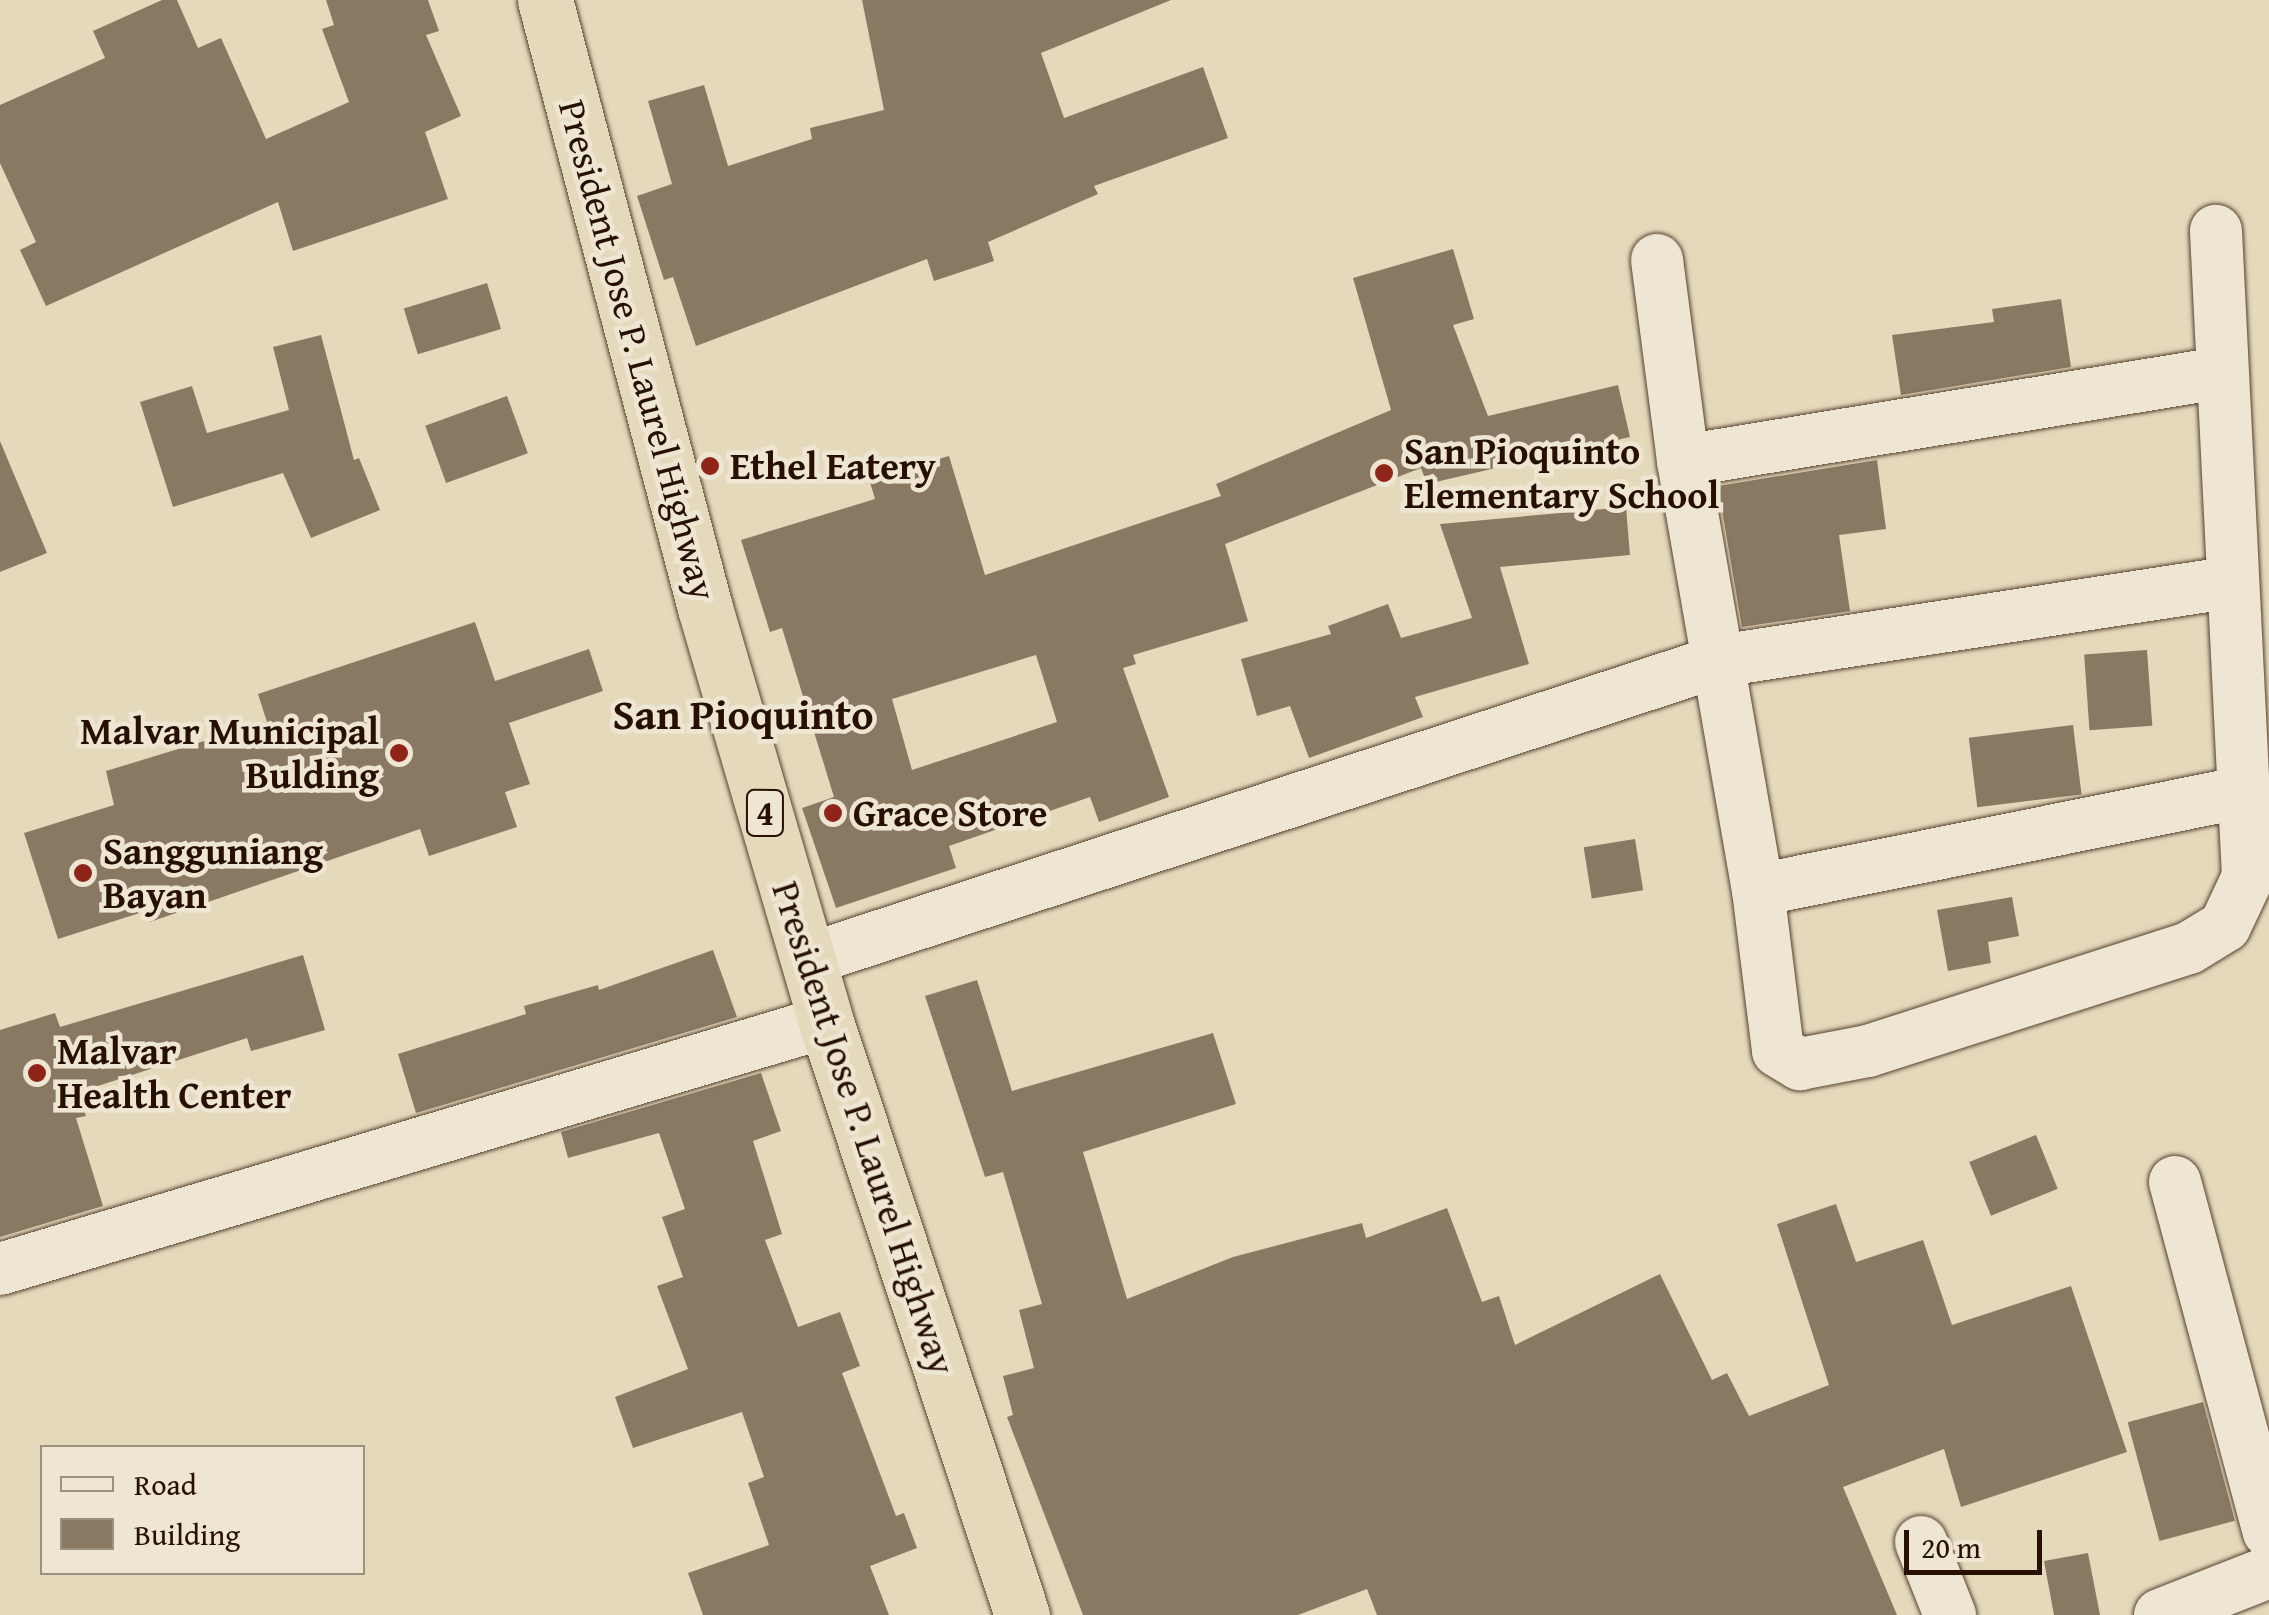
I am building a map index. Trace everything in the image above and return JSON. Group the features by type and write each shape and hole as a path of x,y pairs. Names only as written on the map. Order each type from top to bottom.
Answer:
{"highway":[{"name":"President Jose P. Laurel Highway","path":"546,0 706,608 826,1022 1022,1615"}],"street":[{"path":"1657,260 1683,461 1758,890 1778,1052 1800,1064 1868,1052 2189,948 2225,926 2248,877 2216,232"},
{"path":"1683,461 2220,372"},
{"path":"810,959 1719,661 2234,582"},
{"path":"1758,890 2246,792"},
{"path":"0,1268 826,1022"},
{"path":"2176,1182 2269,1532"},
{"path":"1921,1542 1950,1615"},
{"path":"2160,1615 2269,1572"}],"building":[{"path":"162,0 177,0 198,48 221,38 266,139 349,102 322,29 334,25 326,0 428,0 439,31 426,35 461,116 425,132 448,199 293,251 278,202 46,306 20,250 36,242 0,163 0,105 105,58 93,31"},
{"path":"862,0 1171,0 1041,53 1064,118 1203,67 1228,138 1094,186 1098,194 988,242 994,261 934,281 927,259 696,346 673,277 664,280 637,196 672,184 648,101 704,85 728,166 812,139 810,128 884,110"},
{"path":"1453,249 1474,319 1453,325 1488,416 1618,385 1630,437 1427,484 1421,468 1225,544 1248,621 1133,655 1136,664 1123,668 1169,797 1099,822 1090,797 949,846 956,868 836,908 802,808 834,797 782,628 770,632 741,540 875,499 869,479 949,456 985,575 1221,496 1216,484 1391,410 1353,278","holes":["1036,655 1057,722 912,770 892,699"]},
{"path":"487,283 501,329 418,354 404,308"},
{"path":"2061,299 2071,367 1901,395 1892,335 1994,322 1992,309"},
{"path":"321,335 354,460 359,458 380,510 311,538 283,473 173,507 140,402 192,386 207,433 289,410 273,347"},
{"path":"507,396 528,453 446,483 425,426"},
{"path":"0,441 47,553 0,572"},
{"path":"1877,460 1886,529 1839,535 1850,611 1742,627 1718,486"},
{"path":"1626,507 1630,555 1500,567 1529,664 1415,697 1423,717 1309,758 1290,706 1257,716 1241,659 1331,634 1328,626 1388,604 1401,638 1472,618 1440,524"},
{"path":"475,622 495,681 589,649 603,691 509,723 530,784 505,792 517,827 429,856 420,829 150,922 146,911 58,939 24,833 114,805 106,771 267,722 258,694"},
{"path":"2147,650 2152,726 2089,730 2084,654"},
{"path":"2073,725 2082,794 1977,807 1969,738"},
{"path":"1635,839 1643,890 1592,898 1584,847"},
{"path":"2012,897 2019,936 1988,942 1991,963 1948,971 1937,910"},
{"path":"713,950 737,1017 416,1113 398,1054 526,1014 524,1006 598,985 599,990"},
{"path":"303,955 325,1030 251,1051 247,1038 79,1092 86,1116 76,1118 103,1206 0,1237 0,1030 55,1013 60,1027"},
{"path":"977,980 1012,1091 1213,1033 1236,1104 1083,1152 1127,1299 1233,1257 1362,1223 1366,1238 1447,1208 1482,1302 1499,1296 1515,1345 1660,1274 1712,1380 1727,1373 1749,1416 1829,1385 1777,1224 1836,1204 1856,1262 1923,1240 1952,1325 2071,1286 2127,1452 1961,1507 1944,1449 1843,1487 1897,1615 1377,1615 1367,1589 1298,1615 1083,1615 1007,1417 1013,1415 1003,1376 1034,1368 1019,1310 1042,1304 1003,1172 985,1177 925,996"},
{"path":"761,1073 781,1131 753,1141 782,1234 765,1240 798,1327 840,1312 860,1366 842,1373 896,1516 904,1513 917,1548 870,1566 889,1615 703,1615 688,1573 769,1545 748,1483 764,1477 742,1412 633,1448 615,1397 688,1369 657,1286 683,1277 662,1217 685,1209 659,1133 568,1158 561,1132"},
{"path":"2036,1135 2058,1189 1991,1216 1969,1162"},
{"path":"2203,1402 2235,1521 2159,1541 2128,1422"},
{"path":"2088,1553 2100,1615 2054,1615 2044,1561"}],"place":[{"name":"Ethel Eatery","path":"710,466"},
{"name":"San Pioquinto Elementary School","path":"1384,473"},
{"name":"Malvar Municipal Bulding","path":"399,753"},
{"name":"Grace Store","path":"833,813"},
{"name":"Sangguniang Bayan","path":"83,873"},
{"name":"Malvar Health Center","path":"37,1073"}],"district":[{"name":"San Pioquinto","path":"743,714"}]}
